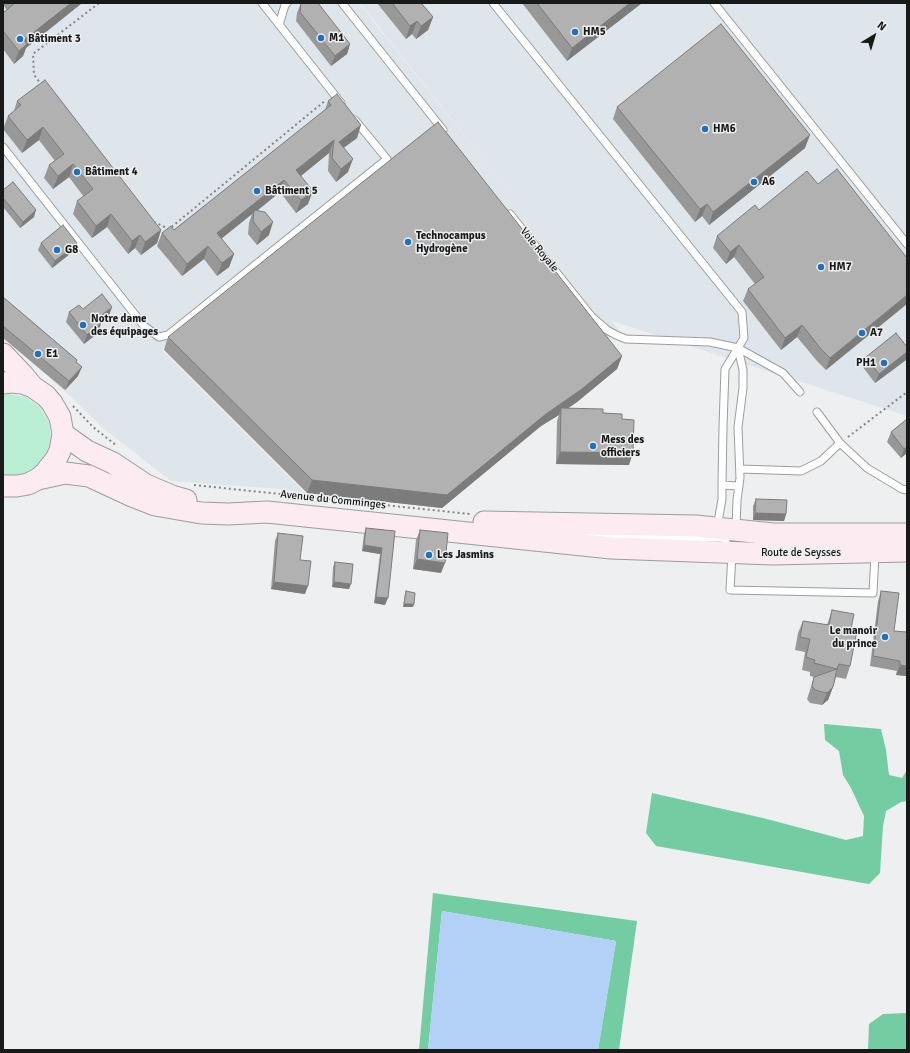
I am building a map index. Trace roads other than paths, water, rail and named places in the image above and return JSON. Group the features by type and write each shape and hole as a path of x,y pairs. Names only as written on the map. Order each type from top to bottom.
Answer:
{"main road":[{"path":"3,354 33,387"},
{"path":"3,383 17,383 33,387 40,391 52,403 60,417 63,434 61,447 56,460 38,479"},
{"name":"Avenue du Comminges","path":"63,434 87,451 113,463 146,485 172,496 200,504 273,503 449,521 696,538"},
{"name":"Avenue du Comminges","path":"3,486 28,484 38,479 65,473 89,476 155,505 201,513 228,514 267,512 611,548 696,538"},
{"name":"Route de Seysses","path":"696,538 773,534 907,534"},
{"name":"Route de Seysses","path":"696,538 731,537 773,554 907,551"}],"lane":[{"path":"3,147 144,326 159,337 168,335 387,159 262,3"},
{"path":"279,25 287,3"},
{"path":"342,3 450,139"},
{"path":"493,3 742,312 744,338 725,369 722,426 722,499 731,537"},
{"path":"714,3 907,244"},
{"name":"Voie Royale","path":"504,206 592,317 607,330 626,339 710,342 738,348 783,373 800,392"},
{"path":"738,348 743,370 743,388 738,427 740,470 731,537 730,590 873,593 875,552"},
{"path":"816,412 840,443 867,468 902,489 907,490"},
{"path":"740,470 801,471 820,462 840,443"},
{"path":"722,485 738,486"},
{"path":"480,525 518,530"},
{"path":"533,532 564,535"},
{"path":"579,536 696,538"}],"water":[{"path":"442,911 616,941 598,1050 428,1050"}],"place":[{"name":"HM5","path":"575,32"},
{"name":"M1","path":"321,38"},
{"name":"Bâtiment 3","path":"20,39"},
{"name":"HM6","path":"705,129"},
{"name":"Bâtiment 4","path":"77,172"},
{"name":"A6","path":"754,182"},
{"name":"Bâtiment 5","path":"257,191"},
{"name":"Technocampus Hydrogène","path":"408,242"},
{"name":"G8","path":"57,250"},
{"name":"HM7","path":"821,267"},
{"name":"Notre dame des équipages","path":"83,325"},
{"name":"A7","path":"862,333"},
{"name":"E1","path":"38,354"},
{"name":"PH1","path":"884,363"},
{"name":"Mess des officiers","path":"593,446"},
{"name":"Les Jasmins","path":"429,555"},
{"name":"Le manoir du prince","path":"885,637"}]}
